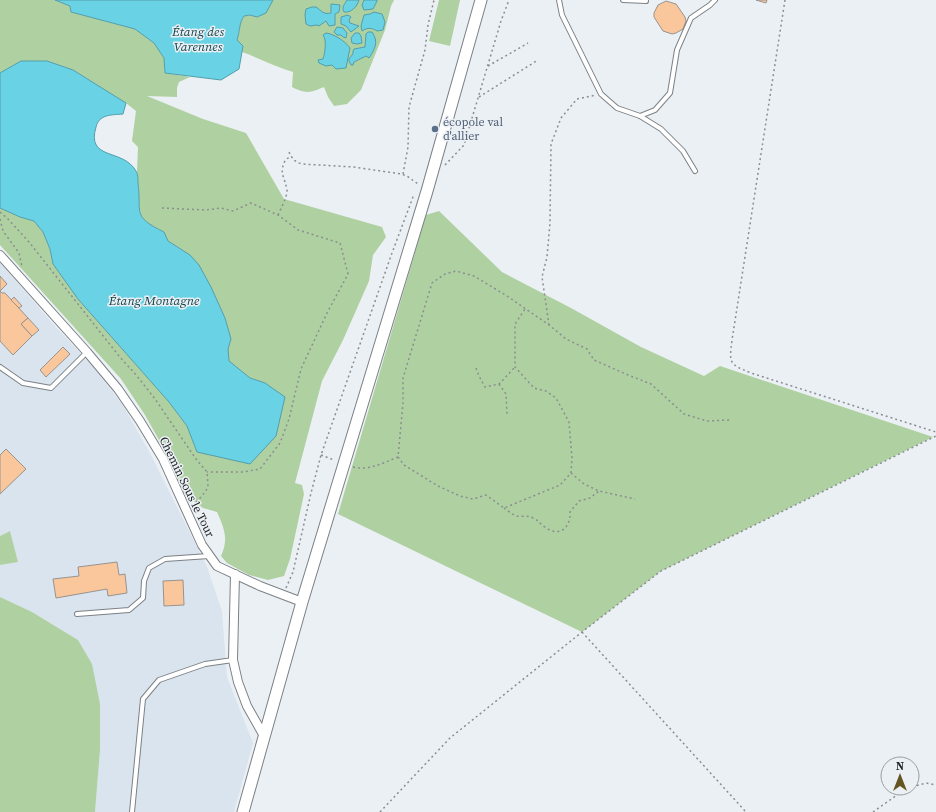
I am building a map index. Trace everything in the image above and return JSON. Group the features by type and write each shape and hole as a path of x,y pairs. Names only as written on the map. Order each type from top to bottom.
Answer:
{"street":[{"path":"243,812 302,602 427,191 481,0"},
{"name":"Chemin Sous le Tour","path":"0,255 118,389 140,421 163,459 202,545 217,566 302,602"},
{"path":"235,574 233,660 238,682 247,706 264,736"}],"lane":[{"path":"559,0 562,15 601,94 617,108 640,116 661,129 683,151 694,171"},
{"path":"623,0 646,1"},
{"path":"640,116 655,110 670,93 677,50 691,18 715,0"},
{"path":"0,367 23,383 51,388 87,352"},
{"path":"77,614 129,610 143,598 144,581 149,568 165,559 210,556"},
{"path":"132,812 143,699 159,680 205,664 233,660"}],"path":[{"path":"403,174 408,147 409,107 425,50 428,25 434,0"},
{"path":"442,168 464,145 501,21 509,0"},
{"path":"785,0 732,340 730,355 731,361 734,366 752,373 936,432"},
{"path":"488,66 528,44"},
{"path":"478,98 538,60"},
{"path":"549,325 542,277 547,256 550,223 551,144 561,118 578,99 601,94"},
{"path":"284,595 293,572 321,455 392,253 414,197 427,191 413,179 403,174 354,167 302,164 296,162 291,157 289,152"},
{"path":"278,215 287,191 282,177 283,165 286,159 291,157"},
{"path":"162,208 206,210 221,208 233,211 251,202 278,215 298,230 340,243 348,274 327,313 301,369 289,418 280,443 260,469 243,472 207,472"},
{"path":"0,212 29,242 119,356 137,376 155,399 196,459 207,472 208,485 206,491 187,514"},
{"path":"0,219 3,231 19,253 24,272 20,277"},
{"path":"599,491 590,498 579,501 570,512 571,520 567,528 560,532 552,531 545,528 539,521 531,517 516,516 486,495 473,499 460,496 438,486 404,465 398,457 403,403 403,378 432,283 445,274 456,271 474,276 507,296 549,325 566,339 587,349 594,360 651,384 684,414 707,421 731,420"},
{"path":"504,508 560,485 571,473 572,458 569,422 556,398 546,391 534,388 515,367 515,324 525,309"},
{"path":"476,368 485,387 499,384 515,367"},
{"path":"499,384 506,394 507,414"},
{"path":"380,812 450,738 661,571 936,436"},
{"path":"321,455 358,468 374,467 398,457"},
{"path":"571,473 584,484 599,491 635,499"},
{"path":"582,632 746,812"},
{"path":"920,785 926,783 936,785"},
{"path":"873,812 896,796"}],"shaded area":[{"path":"0,263 94,368 122,404 150,453 207,567 222,611 227,677 253,743 234,812 95,812 100,750 100,704 78,640 32,612 0,597 0,565 18,562 10,531 0,536"}],"green space":[{"path":"0,0 55,0 70,6 71,12 135,29 154,43 164,58 165,73 190,77 179,82 177,97 147,96 203,119 246,133 284,199 382,227 386,237 373,255 369,281 343,340 322,381 295,483 302,485 304,494 290,559 284,576 268,580 249,575 227,563 221,556 225,544 225,534 217,512 203,508 185,495 164,449 145,415 121,379 0,245 0,208 20,217 34,221 43,232 50,249 53,264 78,299 169,402 187,426 197,452 265,383 250,378 228,361 228,349 231,339 225,318 190,255 168,241 164,232 148,224 142,218 139,209 137,171 138,147 132,141 136,111 126,103 73,70 47,61 21,61 0,73"},
{"path":"273,0 394,0 385,30 361,90 347,104 334,106 324,87 315,91 305,92 292,87 293,72 242,52 243,46 237,40 244,16 250,15 257,17 265,13"},
{"path":"439,0 460,0 450,46 429,41"},
{"path":"439,211 502,272 641,347 704,376 720,366 933,437 661,571 582,632 338,514 426,215"},
{"path":"10,531 18,562 0,565 0,536"},
{"path":"0,597 32,612 78,640 92,664 100,704 100,750 95,812 0,812"}],"water":[{"name":"Étang des Varennes","path":"55,0 273,0 266,13 257,17 250,15 244,16 242,19 237,40 243,46 239,69 221,80 165,73 164,58 154,43 135,29 71,12 70,6"},
{"path":"347,0 359,0 353,9 349,12 344,12 343,7"},
{"path":"364,0 377,1 373,9 364,10 362,5"},
{"path":"331,4 340,5 339,12 335,14 335,25 329,26 326,21 319,26 310,26 306,24 306,9 316,7 324,13 331,13"},
{"path":"374,12 382,14 385,22 383,30 377,31 368,28 362,31 361,26 364,15"},
{"path":"348,15 351,17 349,20 350,23 359,26 351,32 346,26 341,24 341,17"},
{"path":"337,27 343,28 347,33 346,38 341,35 337,35 334,32"},
{"path":"368,32 372,32 376,42 373,52 369,58 366,56 351,65 349,59 354,49 365,47 366,34"},
{"path":"326,33 339,38 350,48 346,68 336,69 332,65 326,66 319,63 318,60 323,59 324,56 325,43 323,35"},
{"path":"355,33 359,33 362,43 352,43 351,38"},
{"name":"Étang Montagne","path":"21,61 47,61 73,70 126,103 123,114 106,116 100,120 96,127 94,138 96,145 101,150 123,159 130,164 138,175 139,207 142,217 154,227 164,232 168,241 190,255 199,265 225,318 231,339 228,349 229,361 250,378 265,383 285,397 276,436 250,464 197,452 187,426 169,402 78,299 53,264 50,249 43,232 34,221 20,217 0,208 0,73"}],"building":[{"path":"756,0 767,0 766,3"},
{"path":"666,1 676,4 686,21 683,29 672,34 663,31 654,17 654,13 658,5"},
{"path":"0,276 7,284 0,291"},
{"path":"0,291 5,293 28,318 21,324 32,336 13,355 0,341"},
{"path":"14,297 22,306 19,308 11,300"},
{"path":"28,318 39,330 32,336 21,324"},
{"path":"63,347 70,354 46,377 40,370"},
{"path":"6,449 26,469 0,494 0,455"},
{"path":"117,562 119,575 125,574 127,593 108,596 107,589 56,598 53,579 79,576 78,567"},
{"path":"183,580 184,605 164,606 163,581"}],"place":[{"name":"écopole val d'allier","path":"435,129"}]}
